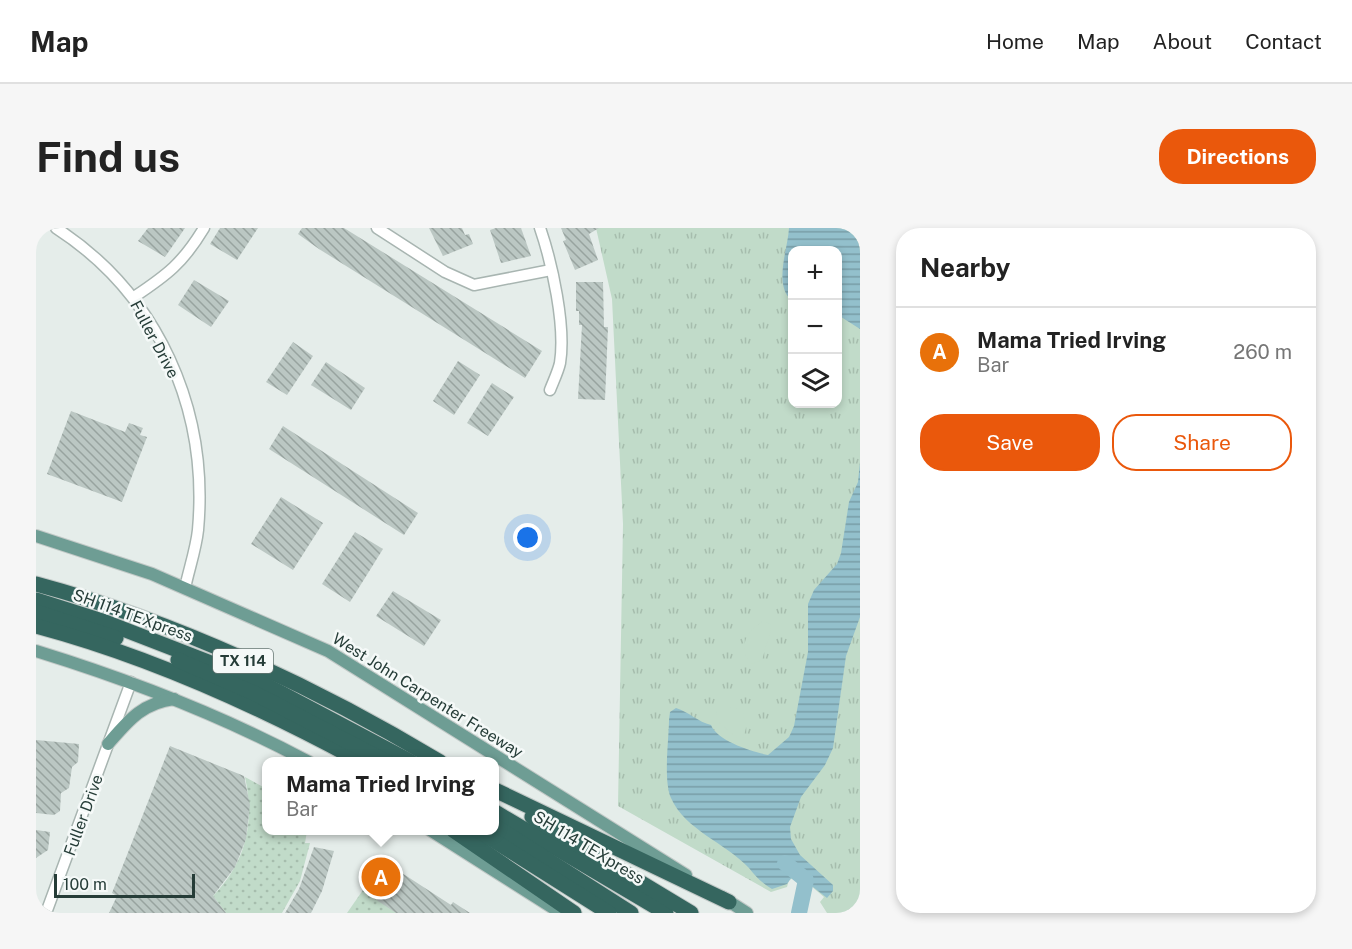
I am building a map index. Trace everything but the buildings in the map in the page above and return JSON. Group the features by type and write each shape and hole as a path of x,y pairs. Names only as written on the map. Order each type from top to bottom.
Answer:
{"highway":[{"name":"TX 114","path":"36,584 181,634 323,695 431,757"},
{"name":"SH 114 TEXpress","path":"36,600 105,622 260,682 402,757"},
{"name":"SH 114 TEXpress","path":"36,612 101,632 183,662 264,698 377,757"},
{"name":"TX 114","path":"36,626 103,647 213,690 351,757"},
{"path":"499,792 729,902"},
{"path":"499,797 691,913"},
{"name":"SH 114 TEXpress","path":"499,814 666,913"},
{"name":"SH 114 TEXpress","path":"499,829 631,913"},
{"path":"459,835 574,913"},
{"path":"483,835 609,913"}],"main road":[{"name":"West John Carpenter Freeway","path":"36,536 185,588 328,651 497,757"},
{"path":"36,651 175,699 298,757"},
{"path":"108,744 135,713 148,705 175,699"},
{"name":"West John Carpenter Freeway","path":"499,758 747,913"},
{"path":"436,835 561,913"}],"street":[{"name":"Fuller Drive","path":"56,228 86,247 113,272 134,297 169,359 191,414 199,468 198,532 185,588"},
{"path":"134,297 170,273 191,250 204,228"},
{"path":"377,228 445,272 474,285 551,270"},
{"path":"540,228 559,312 560,363 550,390"},
{"name":"Fuller Drive","path":"46,913 131,682"}],"green space":[{"path":"596,228 860,228 860,913 827,913 820,902 824,897 799,876 789,880 787,887 771,892 618,806 623,524 612,299"},
{"path":"763,621 770,624 771,629 762,660 752,664 745,652 745,640 752,629"},
{"path":"725,707 737,709 743,713 746,728 743,738 736,737 716,720 717,711"},
{"path":"245,777 262,786 262,835 306,835 305,843 310,843 300,881 282,913 226,913 213,896 233,870 240,856 248,826 248,794"},
{"path":"363,890 397,913 347,913"}],"water":[{"path":"789,228 860,228 860,329 842,318 842,246 788,246 788,296 783,286 783,266"},
{"path":"860,462 860,617 846,656 833,748 825,765 801,797 790,827 791,839 800,855 833,885 833,891 827,898 799,876 792,877 787,884 772,889 759,880 740,859 696,828 677,809 671,798 667,781 669,720 670,712 676,708 711,725 720,736 728,741 768,755 789,737 794,726 808,652 808,604 814,590 837,564 841,553 849,502 858,482"}],"waterway":[{"path":"785,863 806,880 799,913"}],"place":[{"name":"Mama Tried Irving","path":"381,877"}]}
